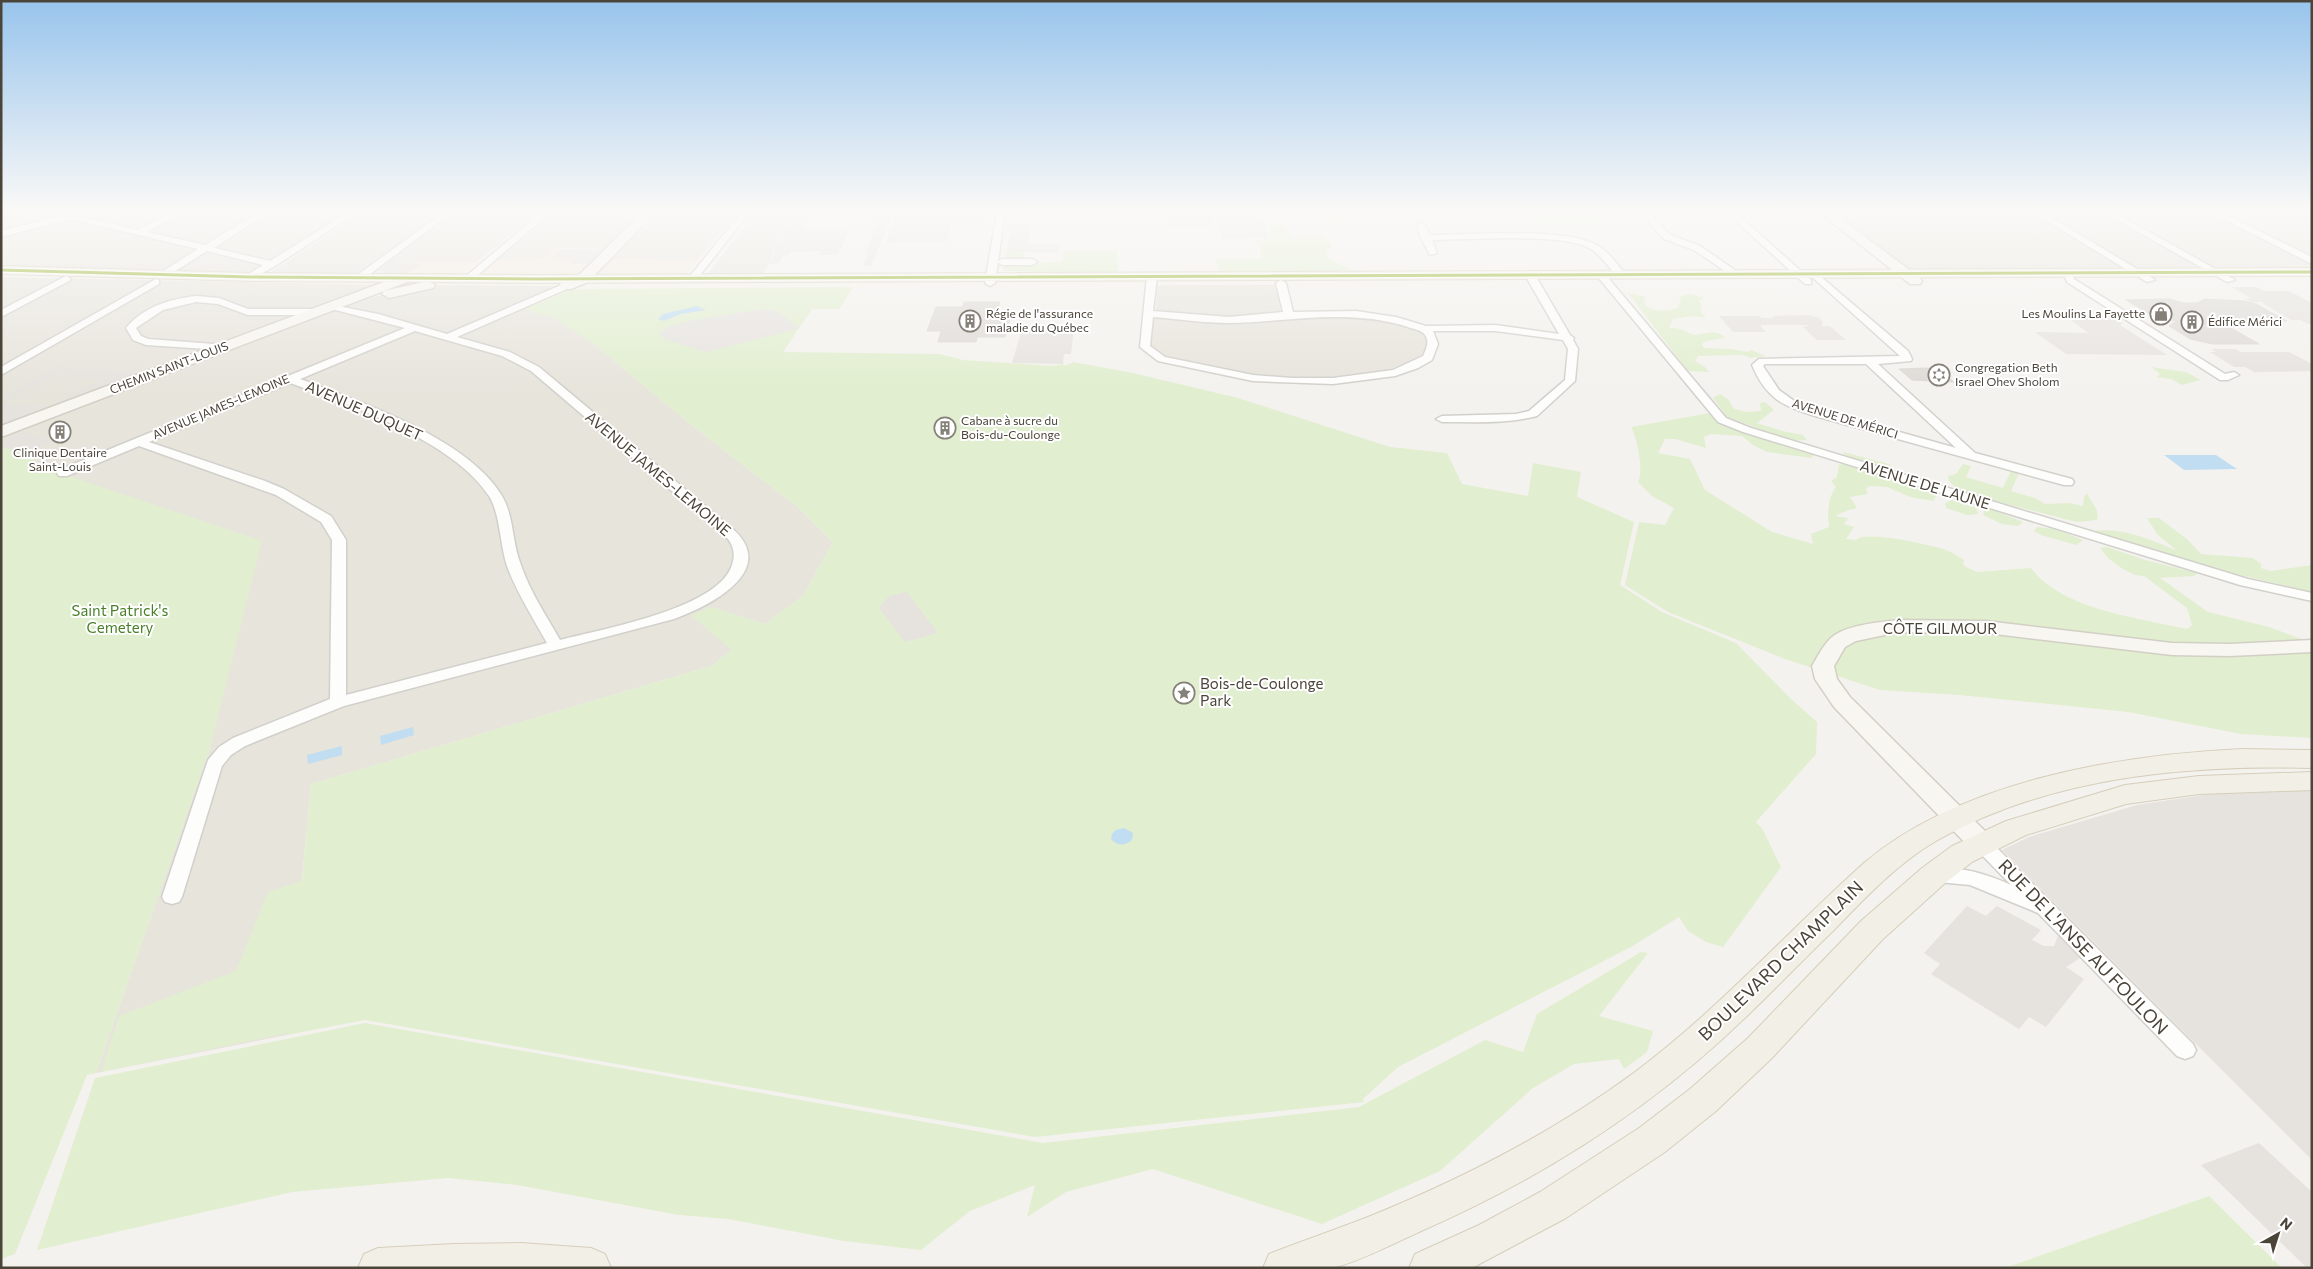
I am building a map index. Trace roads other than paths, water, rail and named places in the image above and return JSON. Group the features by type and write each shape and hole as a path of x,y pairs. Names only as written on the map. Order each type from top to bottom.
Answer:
{"main road":[{"path":"25,271 159,278 388,285 566,286 991,280"},
{"path":"1610,277 2074,278 2216,272 2312,272"},
{"path":"1,278 1532,279 1734,273 1811,278"},
{"path":"2144,276 2230,280 2312,280"},
{"path":"1152,280 1282,283 1379,279"},
{"name":"BOULEVARD CHAMPLAIN","path":"1283,1268 1442,1205 1582,1129 1648,1082 1713,1028 1886,861 1927,833 1957,817 2056,784 2128,768 2179,760 2226,758 2312,759"},
{"path":"1429,1268 1493,1238 1553,1205 1596,1178 1688,1112 1760,1048 1872,930 1933,876 1962,854 2016,828 2125,795 2199,785 2312,780"},
{"path":"378,1268 454,1263 521,1262 591,1268"}],"street":[{"path":"1,372 169,271"},
{"path":"250,277 260,271"},
{"path":"358,278 367,271"},
{"path":"468,279 477,271"},
{"path":"448,337 583,279 591,271"},
{"path":"693,278 698,271"},
{"path":"991,280 992,271"},
{"name":"AVENUE DE LAUNE","path":"1607,271 1722,420 1747,430 2093,537 2245,582 2312,597"},
{"path":"1803,271 1811,278"},
{"path":"1902,271 1910,277"},
{"path":"2136,271 2144,276"},
{"path":"2216,272 2230,280"},
{"name":"CHEMIN SAINT-LOUIS","path":"1,432 405,278"},
{"name":"AVENUE DE MÉRICI","path":"1811,278 1907,356 1907,359 1763,361 1757,365 1760,372 1780,397 1790,404 2068,482"},
{"path":"2074,278 2229,376"},
{"path":"1,314 66,279"},
{"path":"1442,420 1516,417 1534,414 1570,381 1574,349 1532,279"},
{"path":"1152,280 1145,347 1162,359 1253,378 1292,381 1342,380 1395,373 1428,358 1433,344 1430,334 1425,329"},
{"path":"1282,283 1289,315"},
{"name":"CHEMIN SAINT-LOUIS","path":"328,307 428,285"},
{"name":"AVENUE JAMES-LEMOINE","path":"172,897 214,764 225,751 239,742 338,702 669,616 694,607 718,592 734,576 740,565 740,551 736,540 723,528 535,369 506,354 414,328 328,307 245,312 217,300 198,300 163,307 138,320 131,328 138,338 146,342 223,347"},
{"path":"1148,314 1229,320 1289,315 1356,314 1389,318 1425,329 1452,327 1495,328 1569,338"},
{"name":"AVENUE JAMES-LEMOINE","path":"64,473 414,328"},
{"name":"AVENUE DE MÉRICI","path":"1870,361 1972,456"},
{"name":"AVENUE DUQUET","path":"289,379 353,403 420,434 474,471 496,496 510,555 526,590 556,646"},
{"name":"AVENUE JAMES-LEMOINE","path":"139,442 261,484 326,519 339,540 338,702"},
{"name":"CÔTE GILMOUR","path":"1982,844 1842,702 1826,679 1824,666 1837,644 1848,636 1870,630 1899,626 1986,627 2172,649 2229,650 2312,646"},
{"name":"RUE DE L'ANSE AU FOULON","path":"1982,844 2185,1050"},
{"path":"1933,876 1970,878 1993,885 2046,910"}],"water":[{"path":"697,306 706,310 681,314 664,321 658,319 663,314"},
{"path":"2164,455 2216,455 2237,469 2184,470"},
{"path":"413,727 414,735 381,745 380,736"},
{"path":"342,746 342,755 308,764 307,755"},
{"path":"1124,828 1133,833 1132,840 1121,844 1111,839 1112,834 1116,830"}],"place":[{"name":"Les Moulins La Fayette","path":"2161,314"},
{"name":"Régie de l'assurance maladie du Québec","path":"970,321"},
{"name":"Édifice Mérici","path":"2192,322"},
{"name":"Congregation Beth Israel Ohev Sholom","path":"1939,375"},
{"name":"Cabane à sucre du Bois-du-Coulonge","path":"945,428"},
{"name":"Clinique Dentaire Saint-Louis","path":"60,432"},
{"name":"Bois-de-Coulonge Park","path":"1184,693"}],"park label":[{"name":"Saint Patrick's Cemetery","path":"120,620"}]}
